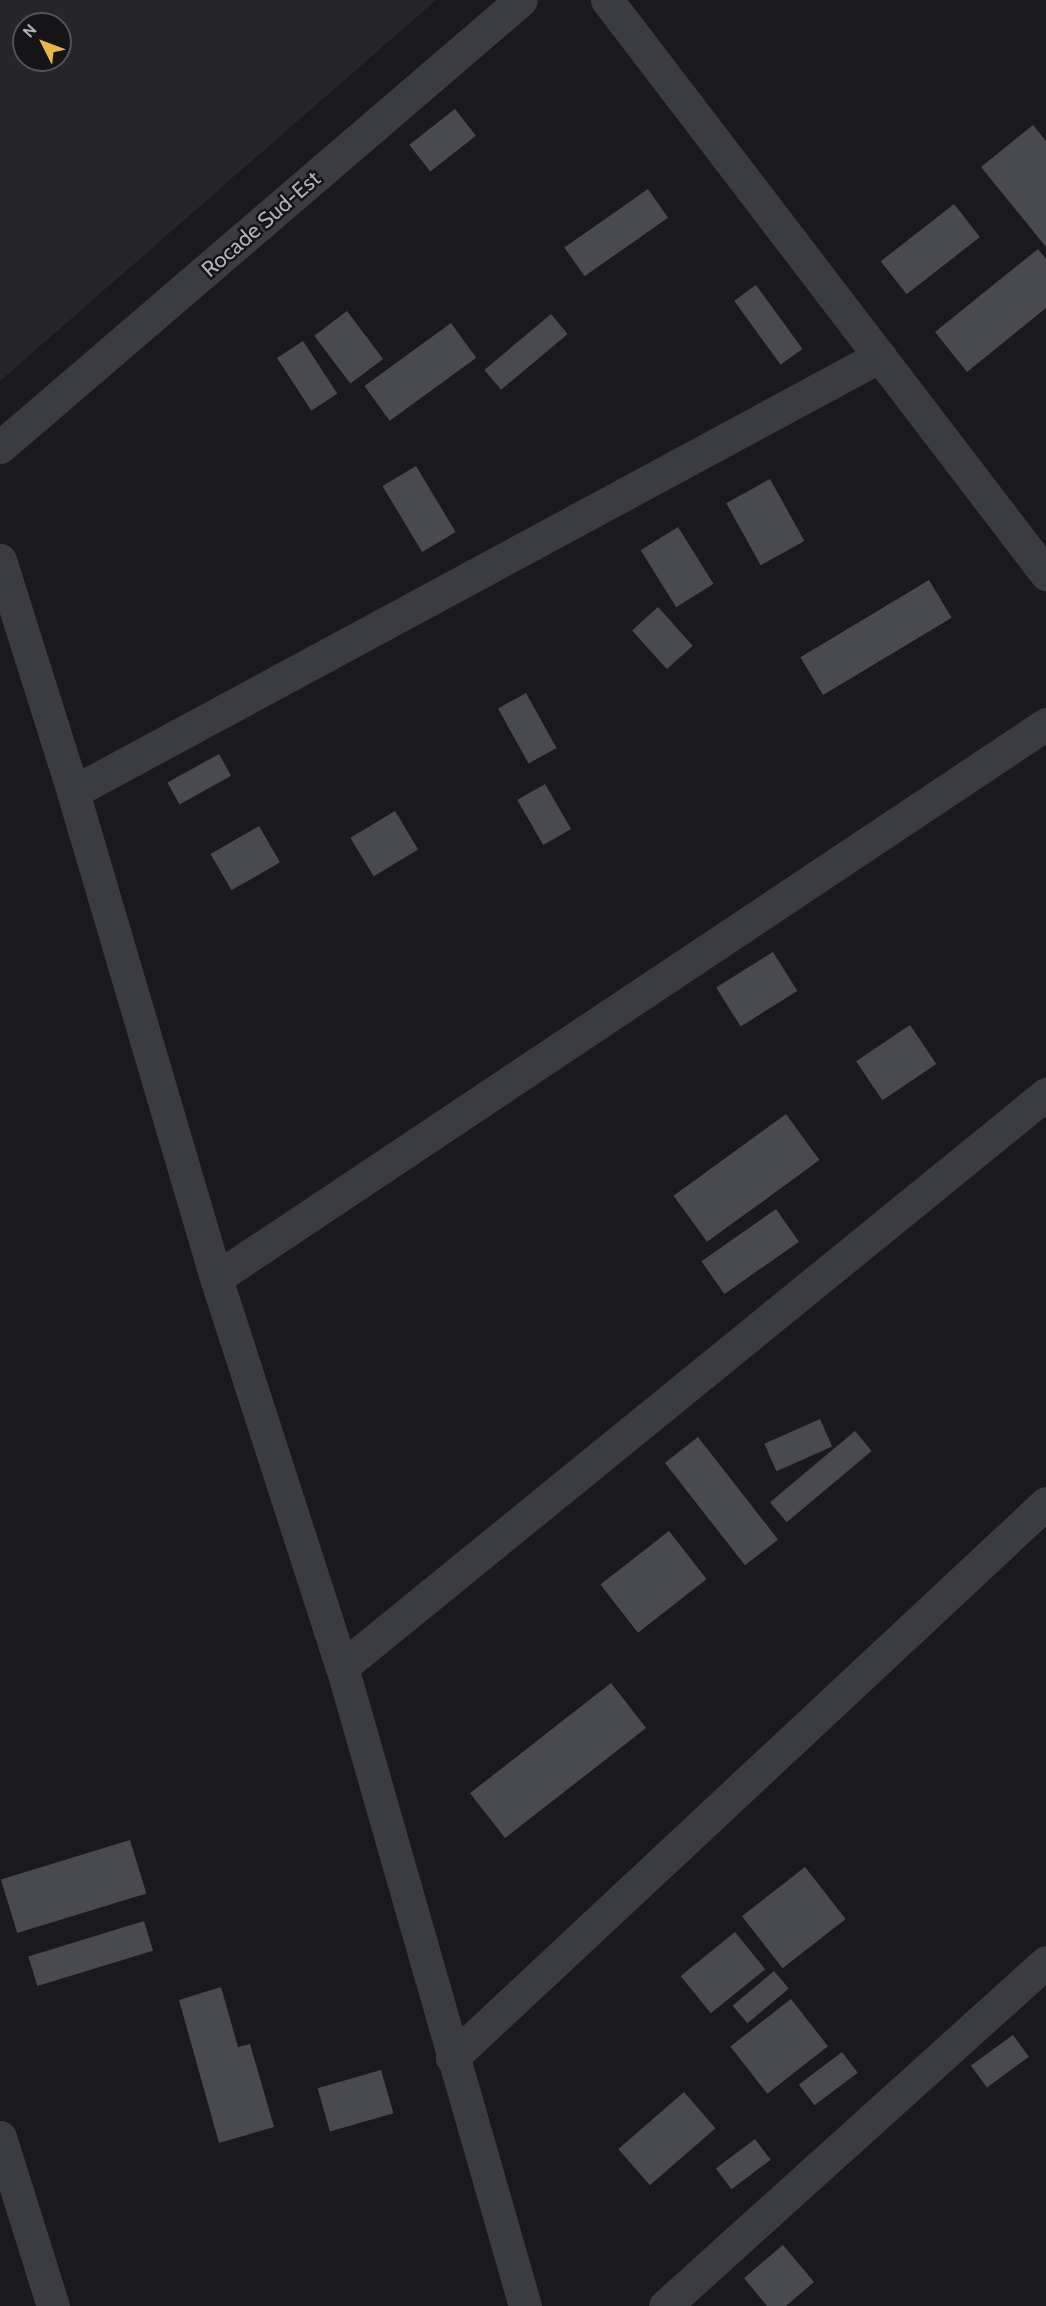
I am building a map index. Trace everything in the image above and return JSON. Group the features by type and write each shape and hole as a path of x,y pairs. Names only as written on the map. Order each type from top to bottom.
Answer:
{"street":[{"name":"Rocade Sud-Est","path":"0,447 521,0"},
{"path":"607,0 1046,574"},
{"path":"73,792 880,356"},
{"path":"0,560 73,792 216,1278 342,1667 452,2058 525,2306"},
{"path":"216,1278 1046,724"},
{"path":"342,1667 1046,1095"},
{"path":"452,2058 1046,1503"},
{"path":"665,2306 1046,1962"},
{"path":"0,2137 53,2306"}],"shaded area":[{"path":"0,0 436,0 0,381"}],"building":[{"path":"455,109 476,136 430,172 409,145"},
{"path":"1033,125 1046,141 1046,247 981,167"},
{"path":"648,189 668,218 585,276 564,248"},
{"path":"954,204 980,237 907,294 881,261"},
{"path":"1038,249 1046,259 1046,308 967,372 935,332"},
{"path":"756,285 802,349 781,365 734,301"},
{"path":"347,311 383,359 350,384 314,336"},
{"path":"551,314 568,334 501,390 484,370"},
{"path":"451,323 476,358 390,421 364,386"},
{"path":"303,341 337,394 311,411 277,358"},
{"path":"416,466 456,532 422,552 383,486"},
{"path":"770,479 804,541 761,565 726,503"},
{"path":"678,527 714,584 676,607 641,550"},
{"path":"929,580 952,618 823,695 800,657"},
{"path":"658,607 693,646 667,669 632,630"},
{"path":"526,693 557,748 529,764 498,709"},
{"path":"219,754 231,776 180,804 167,783"},
{"path":"545,784 571,829 543,845 517,800"},
{"path":"395,811 418,850 374,876 350,838"},
{"path":"259,826 280,862 232,890 211,854"},
{"path":"773,952 797,991 741,1027 716,988"},
{"path":"910,1025 936,1064 882,1100 856,1061"},
{"path":"786,1114 820,1160 707,1242 674,1196"},
{"path":"776,1209 799,1242 724,1294 701,1261"},
{"path":"820,1419 832,1446 776,1471 764,1444"},
{"path":"855,1431 872,1451 787,1522 770,1502"},
{"path":"698,1437 778,1539 745,1565 665,1463"},
{"path":"669,1531 707,1579 638,1633 600,1585"},
{"path":"611,1683 646,1728 505,1838 470,1793"},
{"path":"130,1840 146,1894 17,1933 1,1879"},
{"path":"805,1867 846,1919 783,1968 742,1916"},
{"path":"144,1921 153,1951 37,1986 28,1956"},
{"path":"735,1932 765,1969 711,2013 681,1976"},
{"path":"774,1971 789,1989 747,2023 733,2006"},
{"path":"221,1987 238,2047 250,2044 274,2127 219,2143 179,2000"},
{"path":"791,1999 828,2046 767,2094 730,2046"},
{"path":"1013,2035 1029,2057 987,2087 971,2066"},
{"path":"842,2052 858,2073 815,2105 799,2084"},
{"path":"381,2070 393,2113 330,2131 318,2088"},
{"path":"684,2092 715,2128 650,2185 618,2149"},
{"path":"755,2139 771,2160 732,2189 716,2168"},
{"path":"783,2245 814,2282 786,2306 767,2306 744,2278"}]}
